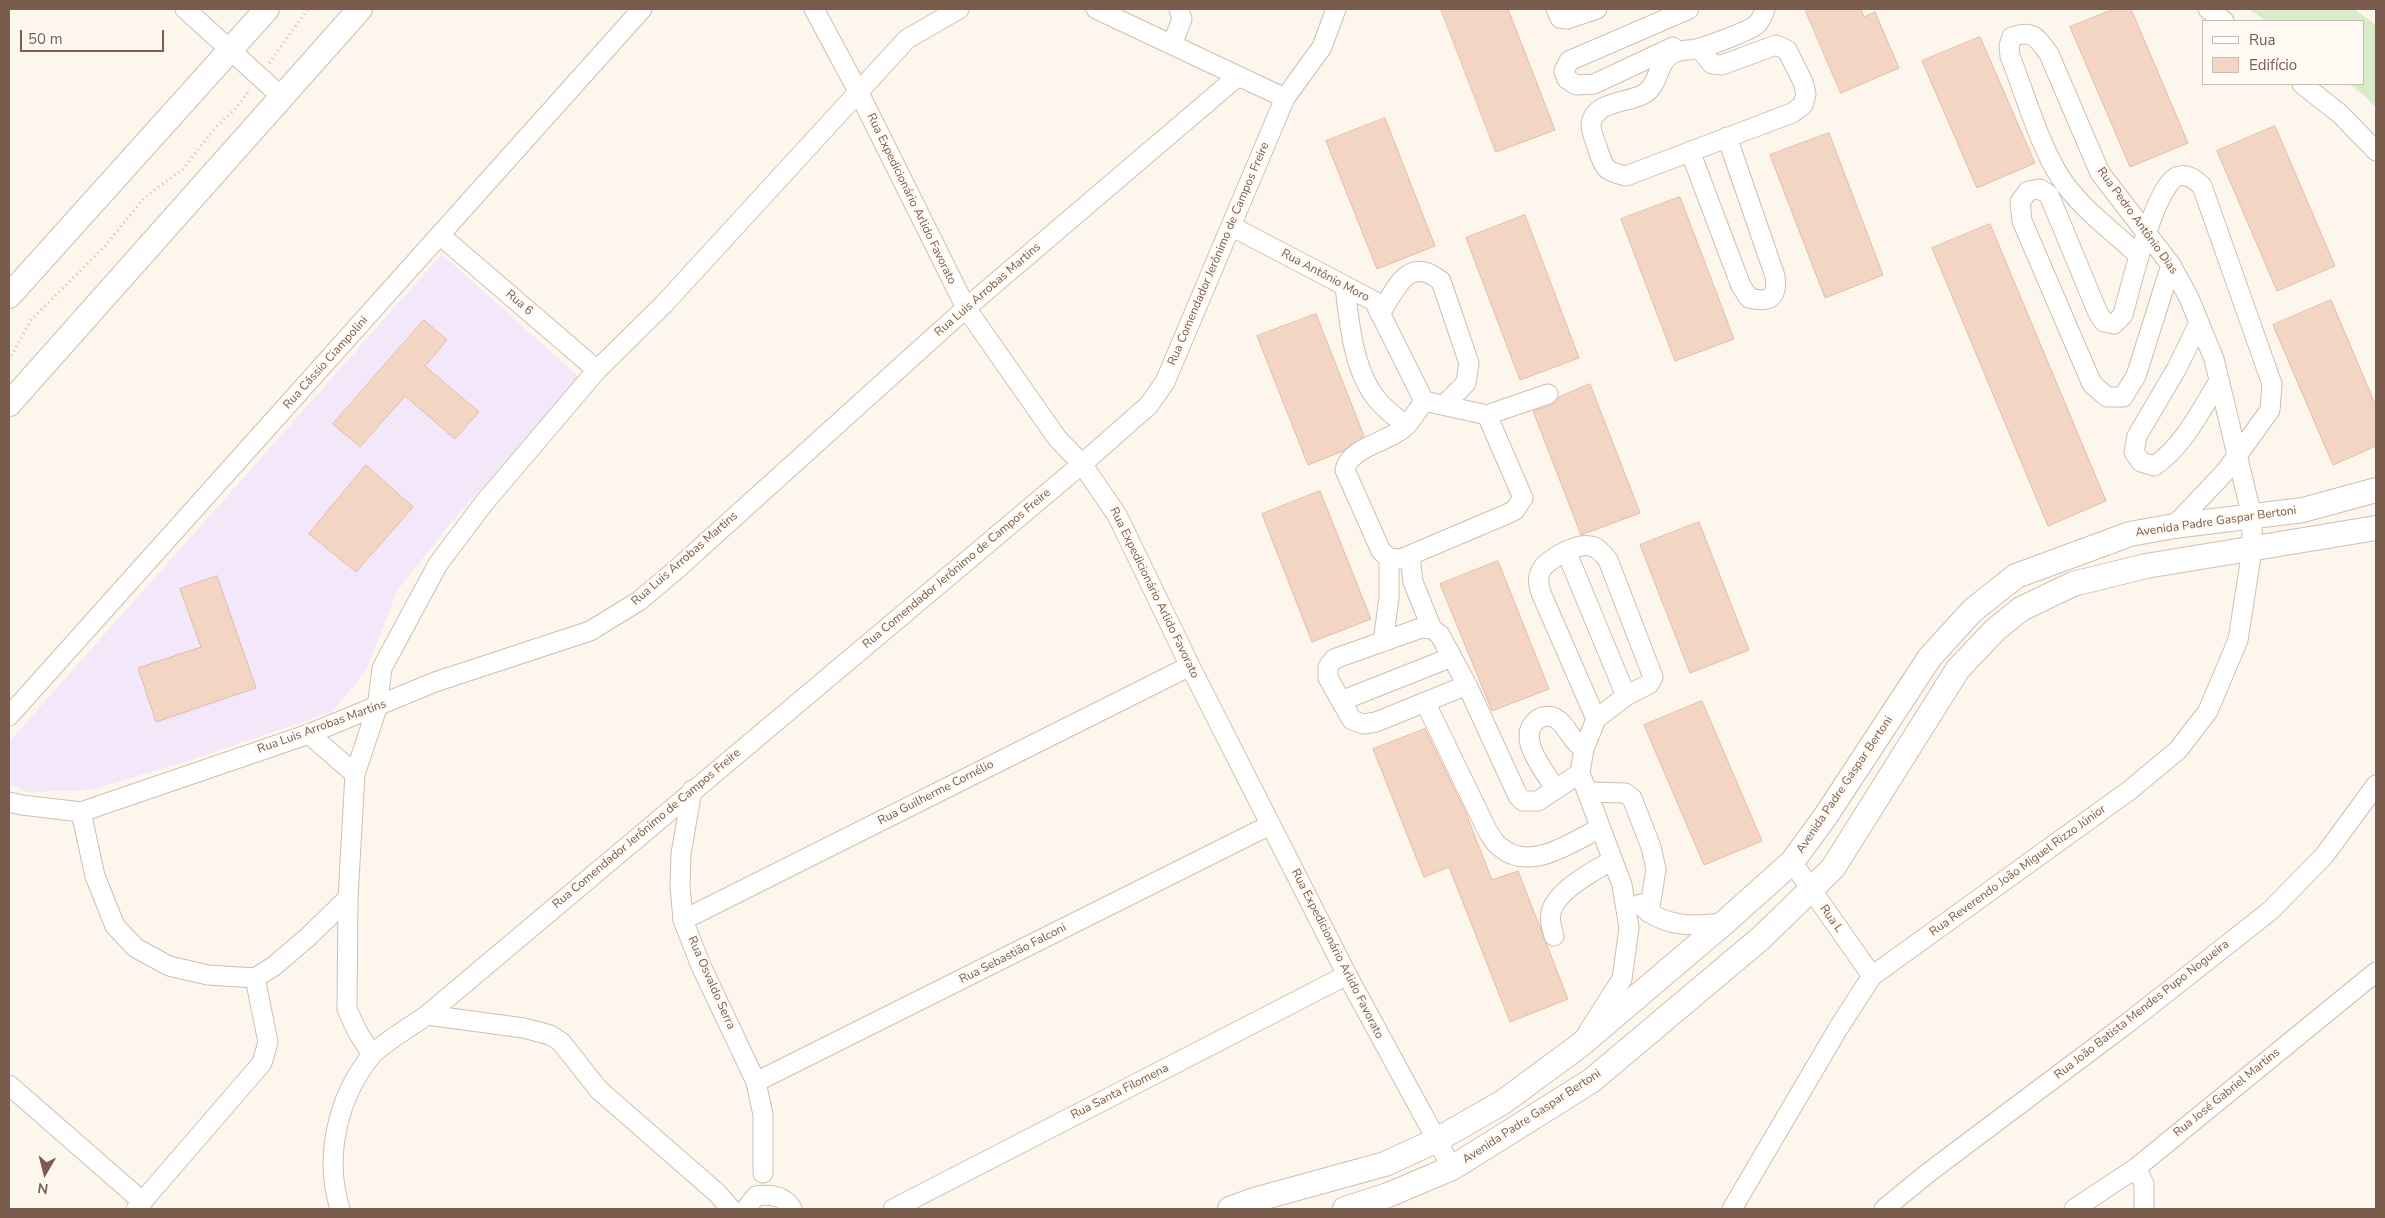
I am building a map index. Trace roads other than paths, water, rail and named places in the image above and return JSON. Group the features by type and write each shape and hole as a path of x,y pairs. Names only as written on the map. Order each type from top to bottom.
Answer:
{"street":[{"path":"185,9 282,97"},
{"path":"9,296 267,9"},
{"path":"9,404 360,9"},
{"name":"Rua Cássio Ciampolini","path":"9,716 441,236 642,9"},
{"name":"Rua Expedicionário Arlido Favorato","path":"814,9 858,91 966,308 1058,438 1082,464 1117,515 1270,825 1435,1141 1452,1168"},
{"path":"340,1209 333,1172 335,1137 341,1110 352,1087 372,1055 347,1010 348,898 355,774 377,708 382,668 438,564 484,503 598,370 664,304 907,38 959,9"},
{"path":"1096,9 1285,98"},
{"path":"1172,45 1182,19 1179,9"},
{"name":"Rua Comendador Jerônimo de Campos Freire","path":"372,1055 427,1015 692,790 1082,464 1149,405 1165,382 1285,98 1322,47 1336,9"},
{"path":"1556,9 1558,16 1562,19 1596,9"},
{"path":"1690,9 1659,14 1569,61 1564,71 1567,79 1576,85 1594,84 1674,50 1699,48 1755,26 1762,18 1765,9"},
{"path":"2208,9 2223,20"},
{"path":"1659,14 1674,50"},
{"name":"Rua Pedro Antônio Dias","path":"2139,256 2076,197 2061,178 2052,162 2010,56 2009,46 2012,37 2023,33 2037,37 2049,54 2100,173 2171,265 2189,298 2214,359 2252,517"},
{"path":"1674,50 1660,69 1654,86 1643,94 1602,108 1594,114 1591,125 1603,164 1611,173 1626,176 1792,113 1803,105 1806,94 1803,82 1787,50 1776,45 1722,65 1712,64 1699,48"},
{"name":"Rua Luis Arrobas Martins","path":"9,802 22,806 81,812 309,734 377,708 435,682 590,631 639,601 966,308 1237,77"},
{"path":"2303,85 2340,114 2376,151"},
{"path":"1690,151 1741,286 1749,298 1762,301 1772,297 1777,288 1775,276 1727,137"},
{"path":"2171,265 2136,376 2123,396 2107,398 2092,384 2088,375 2022,221 2020,202 2028,191 2040,189 2049,195 2098,313 2104,322 2114,324 2123,315 2145,232 2168,182 2178,176 2193,177 2202,186 2272,384 2270,410 2237,456 2174,526"},
{"name":"Rua Antônio Moro","path":"1231,226 1374,301 1424,401"},
{"name":"Rua 6","path":"441,236 598,370"},
{"path":"1380,314 1404,275 1418,270 1431,272 1441,280 1469,363 1466,383 1444,405"},
{"path":"1345,286 1350,334 1366,382 1375,398 1406,426"},
{"path":"2199,323 2177,368 2137,436 2134,452 2141,462 2154,466 2165,459 2175,448 2219,381"},
{"path":"1487,415 1523,498 1516,510 1410,556 1401,559 1389,558 1381,551 1345,470 1346,462 1352,455 1393,436 1406,426 1424,401 1487,415 1548,394"},
{"name":"Avenida Padre Gaspar Bertoni","path":"1230,1209 1254,1200 1385,1164 1435,1141 1503,1102 1579,1046 1725,922 1792,862 1825,817 1930,657 1973,610 2016,576 2130,534 2174,526 2303,510 2376,490"},
{"name":"Rua Reverendo João Miguel Rizzo Júnior","path":"1732,1209 1839,1027 1872,976 2130,790 2178,750 2208,711 2238,640 2252,550 2252,517"},
{"name":"Avenida Padre Gaspar Bertoni","path":"1345,1209 1388,1195 1452,1168 1591,1081 1761,938 1833,868 1958,669 1994,630 2022,610 2073,584 2146,566 2376,528"},
{"path":"1579,1046 1622,980 1629,928 1622,885 1580,773 1584,749 1596,719 1626,696 1649,684 1653,677 1652,669 1608,560 1601,551 1591,546 1579,546 1566,551 1547,563 1540,571 1538,581 1541,593 1596,719"},
{"path":"1566,551 1626,696"},
{"path":"1410,556 1413,582 1432,629 1440,635 1467,685 1518,796 1524,801 1538,801 1580,773"},
{"path":"1383,642 1389,598 1389,558"},
{"path":"1432,629 1421,628 1334,659 1328,667 1328,678 1352,720 1363,724 1376,722 1467,685"},
{"path":"1341,701 1452,657"},
{"name":"Rua Guilherme Cornélio","path":"683,920 1190,666"},
{"path":"1425,702 1488,832 1499,847 1512,855 1528,857 1547,855 1600,828"},
{"path":"1555,788 1530,748 1529,736 1537,720 1546,716 1556,718 1577,745 1584,749"},
{"path":"309,734 355,774"},
{"name":"Rua João Batista Mendes Pupo Nogueira","path":"1884,1209 1928,1173 2129,1022 2270,911 2324,856 2376,785"},
{"name":"Rua Osvaldo Serra","path":"692,790 681,854 680,886 683,920 701,966 756,1082 763,1115 763,1173 751,1202"},
{"path":"1586,792 1625,793 1632,798 1651,847 1656,869 1649,913"},
{"path":"81,812 95,876 115,926 136,948 169,966 208,975 255,978 274,966 308,937 348,898"},
{"name":"Rua Sebastião Falconi","path":"756,1082 1270,825"},
{"path":"1554,936 1551,925 1551,912 1557,900 1582,877 1613,860"},
{"name":"Rua L","path":"1792,862 1872,976"},
{"path":"1622,885 1649,913 1672,922 1698,926 1725,922"},
{"name":"Rua José Gabriel Martins","path":"2074,1209 2136,1168 2376,972"},
{"name":"Rua Santa Filomena","path":"893,1209 1347,975"},
{"path":"9,1085 140,1205 262,1063 268,1042 255,978"},
{"path":"427,1015 524,1028 550,1035 562,1042 599,1090 717,1193 732,1209"},
{"path":"2136,1168 2144,1184 2144,1209"},
{"path":"763,1173 777,1196 792,1209"},
{"path":"717,1193 751,1202 777,1196"}]}
